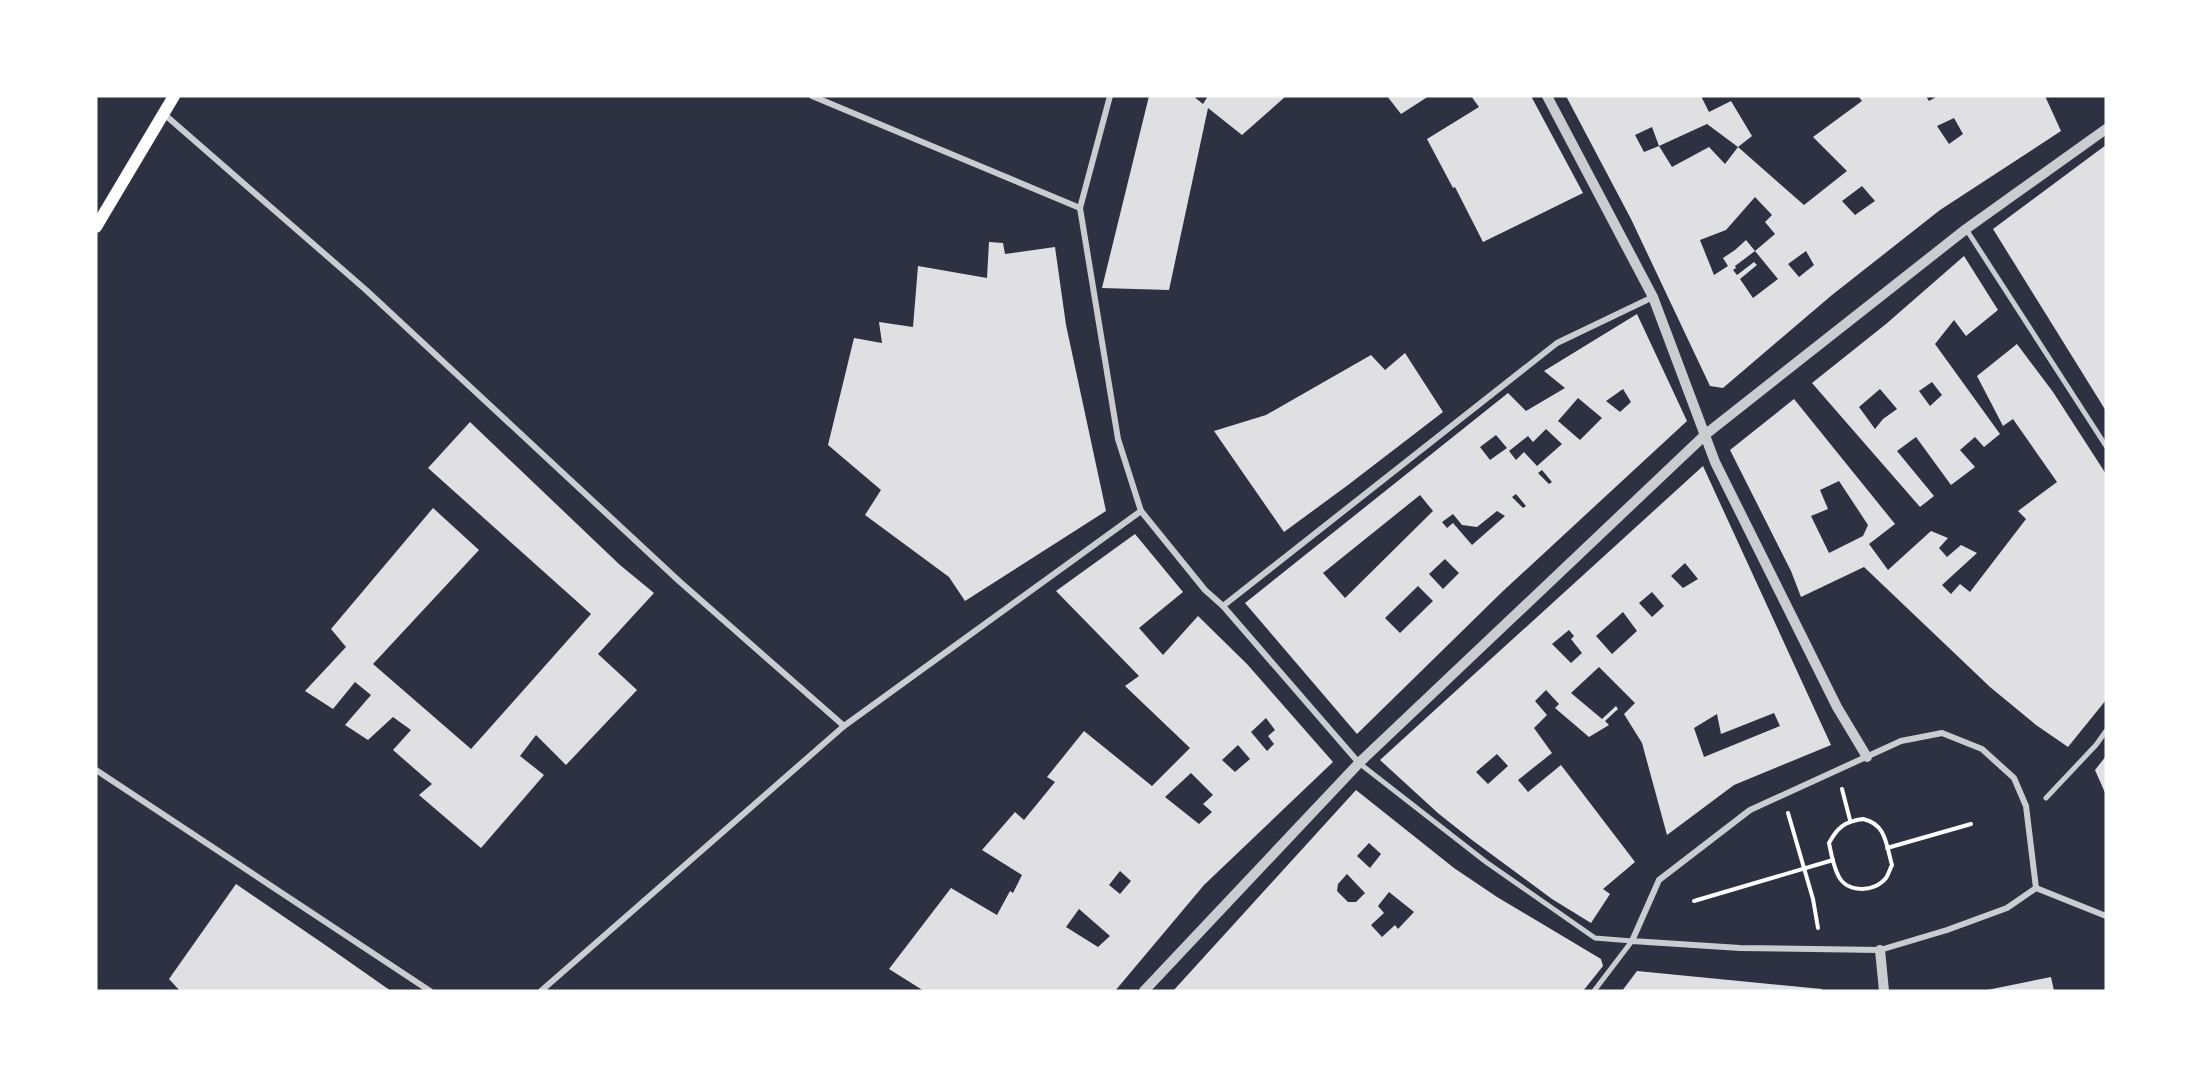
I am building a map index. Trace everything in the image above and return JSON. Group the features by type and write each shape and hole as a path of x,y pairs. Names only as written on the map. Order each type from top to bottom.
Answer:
{"main road":[{"path":"96,226 174,96"}],"street":[{"path":"812,96 1080,208"},
{"path":"1110,96 1080,208 1118,439 1141,511 1205,590 1223,606 1359,763 1486,862 1595,938 1740,948 1880,950 1947,930 2007,908 2036,888"},
{"path":"1547,96 1653,297 1715,462 1837,707 1867,757"},
{"path":"164,114 366,290 679,581 844,726"},
{"path":"1144,991 1359,763 1706,434 1966,229 2106,129"},
{"path":"1966,229 2106,446"},
{"path":"1223,606 1557,343 1653,297"},
{"path":"541,991 844,726 1141,511"},
{"path":"2046,798 2096,745 2106,731"},
{"path":"1594,991 1632,941 1659,880 1750,810 1901,741 1942,733 1982,749 2014,778 2026,806 2036,888"},
{"path":"96,770 430,991"},
{"path":"2036,888 2106,916"},
{"path":"1880,950 1884,991"}],"path":[{"path":"1838,771 1850,820"},
{"path":"1788,813 1813,899 1820,935"},
{"path":"1863,819 1874,822 1882,830 1892,866 1886,878 1874,888 1860,890 1848,885 1838,877 1829,843 1835,831 1850,820 1863,819"},
{"path":"1887,848 1971,824"},
{"path":"1695,901 1833,860"}],"building":[{"path":"1149,96 1193,96 1203,104 1208,96 1286,96 1242,135 1208,108 1169,290 1102,288"},
{"path":"1387,96 1429,96 1401,114"},
{"path":"1471,96 1531,96 1583,193 1483,242 1427,139 1479,107"},
{"path":"1566,96 1701,96 1709,112 1731,101 1752,136 1738,147 1804,205 1847,171 1813,137 1862,101 1858,96 1926,96 1929,101 1938,96 2045,96 2061,131 1940,210 1832,295 1723,388 1710,386 1631,219","holes":["1954,118 1963,134 1949,144 1937,126","1707,124 1738,147 1725,164 1709,147 1672,167 1659,146","1652,127 1659,146 1644,152 1635,135","1862,186 1875,201 1855,215 1842,201","1755,197 1772,215 1765,222 1775,234 1755,251 1746,240 1723,258 1728,266 1714,275 1700,240 1726,230","1755,251 1778,279 1753,298 1740,279 1757,265 1754,262 1737,275 1733,270","1806,251 1814,265 1799,277 1788,264"]},
{"path":"2106,145 2106,411 1993,229"},
{"path":"989,242 1003,243 1005,254 1055,247 1066,325 1106,511 965,601 949,577 865,515 881,490 828,445 854,338 882,343 879,322 913,327 918,266 987,278"},
{"path":"1964,256 1998,310 1966,336 1954,320 1935,344 2000,434 1984,447 1975,437 1960,450 1975,467 1951,485 1916,437 1897,451 1934,496 1920,507 1812,383 1886,324","holes":["1932,382 1942,395 1930,406 1919,391","1880,389 1897,409 1883,419 1875,429 1859,407"]},
{"path":"1637,314 1687,421 1502,592 1357,734 1245,603 1508,393 1526,411 1565,388 1544,371","holes":["1623,389 1631,402 1620,412 1606,401","1578,398 1602,418 1580,440 1558,421","1546,429 1562,444 1537,466 1524,452 1516,460 1509,451 1528,436 1533,442","1496,435 1507,448 1490,460 1480,447","1542,470 1552,482 1549,484 1538,473","1516,494 1526,506 1523,508 1512,497","1420,495 1433,511 1345,598 1323,573","1497,511 1505,516 1472,545 1453,523 1447,528 1442,522 1453,514 1462,525 1477,527","1445,559 1459,573 1443,589 1429,574","1418,586 1433,601 1400,633 1385,618"]},
{"path":"2017,344 2053,392 2106,474 2106,700 2068,747 2036,725 1990,687 1864,567 1801,597 1791,571 1730,450 1794,399 1895,524 1869,544 1888,570 1931,531 1948,538 1939,548 1947,557 1961,545 1977,553 1942,585 1951,594 1960,584 1970,592 2026,519 2018,511 2057,482 2013,419 2003,426 1977,376","holes":["1839,481 1868,525 1863,536 1829,553 1811,516 1828,509 1820,490"]},
{"path":"1405,353 1443,412 1284,532 1214,431 1266,415 1371,355 1385,370"},
{"path":"470,422 620,565 654,593 598,654 637,690 566,765 536,735 520,756 544,775 481,848 419,795 432,784 393,750 411,730 393,717 368,740 345,725 371,695 355,682 333,709 305,691 346,647 331,629 433,508 479,550 373,664 471,749 591,614 428,468"},
{"path":"1703,466 1831,745 1734,785 1667,835 1642,743 1624,714 1635,703 1599,667 1571,693 1602,719 1616,706 1618,709 1605,721 1609,725 1589,737 1555,708 1559,704 1546,690 1535,701 1547,715 1534,728 1552,753 1518,780 1528,792 1561,765 1635,862 1603,889 1610,894 1591,923 1552,899 1472,840 1439,814 1380,760","holes":["1685,563 1698,579 1683,588 1671,576","1652,592 1664,606 1652,617 1639,603","1623,612 1637,631 1612,654 1596,636","1569,630 1574,636 1571,639 1582,653 1571,663 1552,644","1774,713 1780,726 1704,757 1694,728 1717,714 1721,734","1497,754 1508,766 1488,784 1476,772"]},
{"path":"1135,534 1183,592 1139,628 1163,655 1198,616 1247,664 1333,762 1204,885 1115,991 924,991 889,969 951,888 997,915 1010,891 1013,893 1022,875 982,850 1015,812 1024,820 1055,782 1047,777 1084,731 1152,786 1190,748 1125,686 1139,676 1056,591","holes":["1266,718 1275,730 1268,736 1274,744 1267,751 1251,732","1238,745 1250,759 1235,772 1222,760","1191,773 1213,795 1203,804 1212,812 1199,824 1165,797","1120,871 1131,881 1120,894 1109,885","1079,909 1110,936 1098,947 1066,927"]},
{"path":"2106,756 2106,795 2095,770"},
{"path":"1356,790 1454,868 1497,897 1601,959 1603,966 1583,991 1173,991","holes":["1369,843 1381,854 1370,868 1357,856","1347,874 1365,893 1356,902 1348,902 1337,891 1338,884","1389,892 1414,912 1398,929 1395,925 1382,937 1371,925 1384,913 1378,906"]},
{"path":"236,884 391,991 180,991 169,979"},
{"path":"1637,971 1822,989 1822,991 1622,991"},
{"path":"2051,977 2054,991 1987,991 1987,990"}]}
